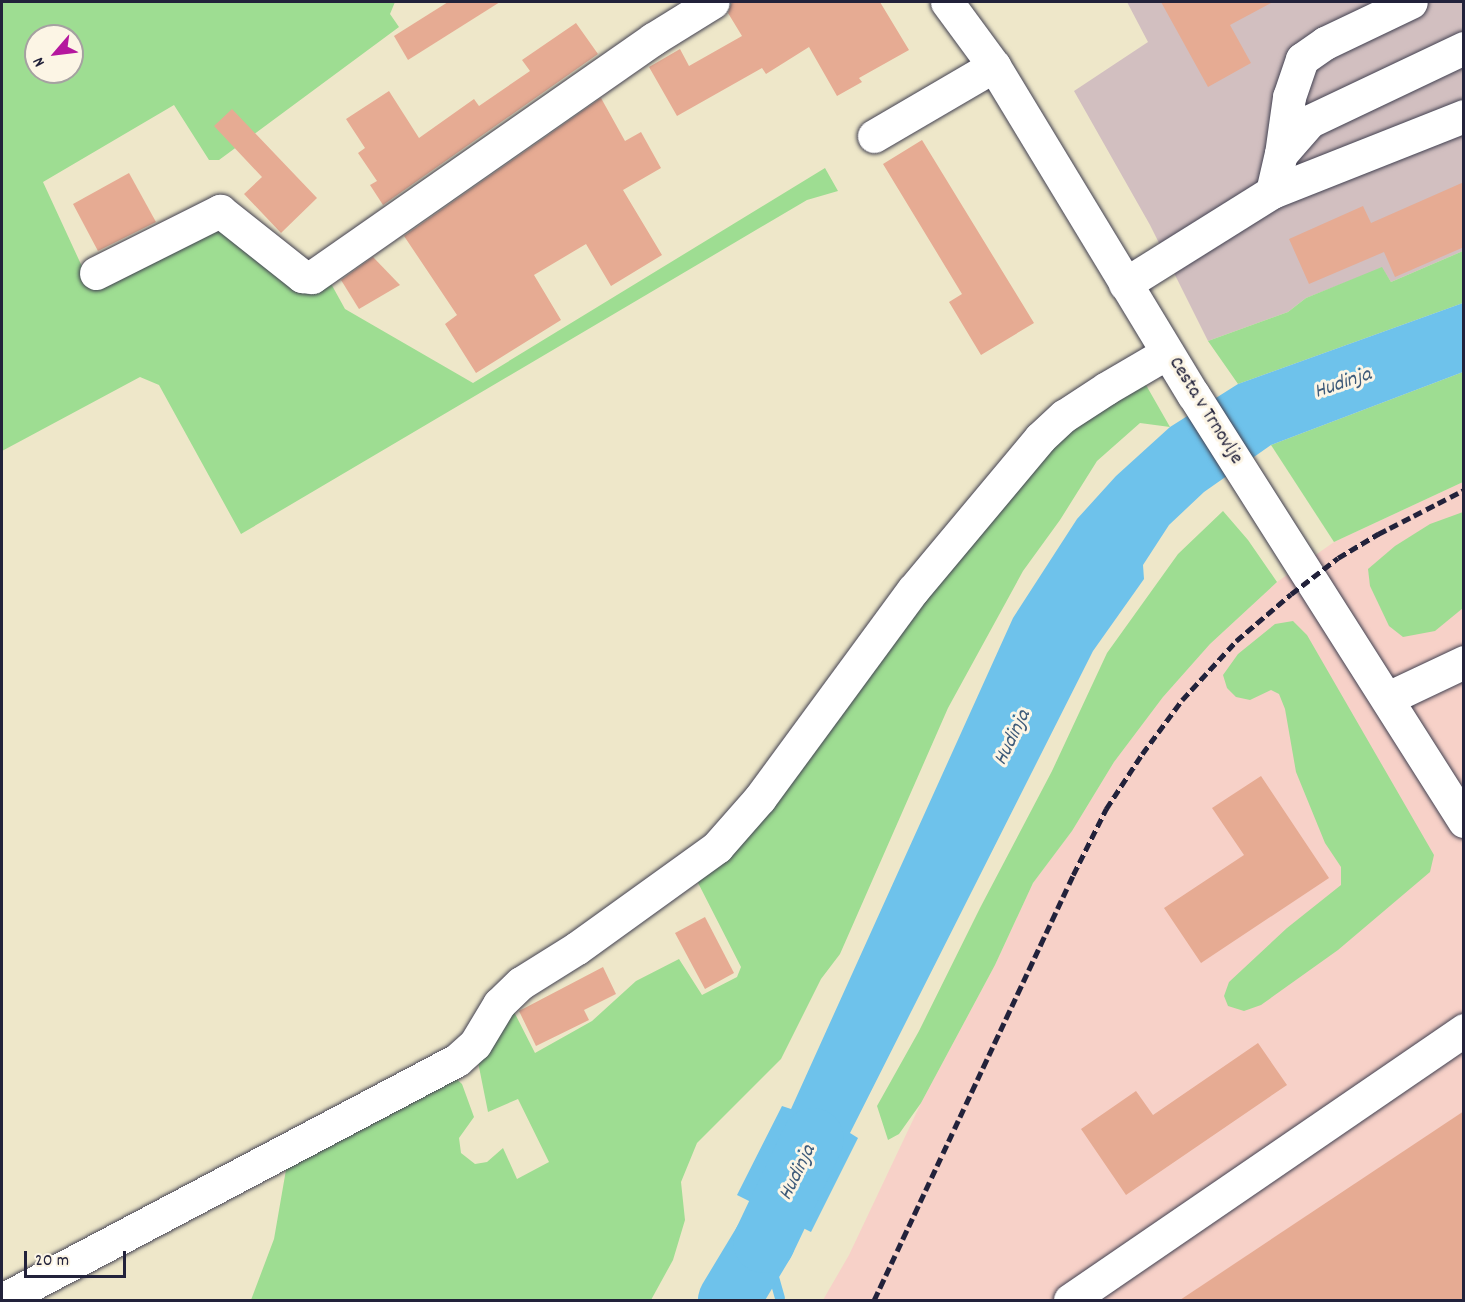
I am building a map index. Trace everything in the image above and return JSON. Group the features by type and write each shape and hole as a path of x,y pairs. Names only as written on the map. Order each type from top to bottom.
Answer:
{"street":[{"path":"96,273 220,211 302,276 312,277 653,39 713,2"},
{"name":"Cesta v Trnovlje","path":"947,2 994,66 1167,353 1464,821"},
{"path":"1272,192 1281,154 1289,97 1302,59 1325,43 1411,2"},
{"path":"1281,154 1310,121 1464,48"},
{"path":"874,136 994,66"},
{"path":"1125,284 1272,192 1464,116"},
{"path":"2,1300 458,1060 475,1044 499,1004 521,983 577,948 717,847 760,798 913,590 1040,438 1064,417 1098,393 1167,353"},
{"path":"1388,698 1464,662"},
{"path":"1070,1300 1464,1030"}],"shaded area":[{"path":"1127,2 1463,2 1463,251 1391,282 1382,268 1306,298 1288,312 1208,341 1150,225 1074,91 1148,42"},
{"path":"1463,482 1463,1300 823,1300 849,1255 921,1103 995,965 1033,883 1072,831 1114,762 1163,697 1210,644 1277,582 1334,542"}],"green space":[{"path":"2,2 395,2 390,14 399,27 219,160 209,160 174,105 43,182 91,286 216,224 329,280 345,309 473,383 825,168 838,191 807,200 241,534 159,385 140,377 2,451"},
{"path":"1463,251 1463,303 1238,384 1208,341 1288,312 1306,298 1382,267 1391,282"},
{"path":"1463,372 1463,482 1334,542 1271,445"},
{"path":"1142,378 1170,427 1140,423 1097,461 1060,520 1023,571 948,708 840,954 821,979 781,1059 697,1143 681,1182 685,1220 673,1260 651,1300 251,1300 274,1239 287,1164 451,1074 462,1084 474,1117 459,1138 461,1153 475,1164 487,1162 503,1148 517,1179 549,1162 518,1099 488,1112 477,1057 509,1002 535,1053 592,1021 636,981 679,959 702,995 737,977 741,967 693,873 1068,424"},
{"path":"1223,511 1248,540 1277,582 1210,644 1163,697 1114,762 1072,831 1033,883 995,965 921,1103 899,1134 888,1140 877,1106 919,1031 1052,771 1107,653 1178,554"},
{"path":"1463,512 1463,608 1435,631 1403,637 1389,626 1370,586 1368,569 1395,546 1430,524"},
{"path":"1293,621 1307,635 1434,855 1430,872 1338,950 1261,1005 1244,1011 1228,1006 1224,996 1229,982 1287,928 1341,885 1341,867 1325,843 1296,772 1285,709 1279,694 1271,690 1250,700 1236,697 1227,688 1223,675 1238,654 1275,624"}],"water":[{"path":"1463,303 1463,372 1271,445 1204,492 1169,525 1143,565 1144,579 1093,651 850,1133 858,1138 811,1232 737,1195 782,1106 791,1109 1013,618 1077,519 1116,476 1170,427 1238,384"}],"building":[{"path":"448,2 500,2 408,60 394,36"},
{"path":"732,2 880,2 909,50 859,78 862,82 837,96 809,47 766,74 762,68 677,116 649,67 680,49 689,66 742,36 728,13"},
{"path":"1161,2 1273,2 1230,25 1251,63 1208,87"},
{"path":"576,23 598,54 383,205 370,185 377,181 358,153 365,148 346,119 389,91 419,138 474,99 479,106 530,71 522,60"},
{"path":"601,98 625,141 641,132 661,168 623,190 662,255 611,286 586,244 534,275 561,320 476,373 445,324 457,315 404,236"},
{"path":"232,109 317,198 281,233 244,194 262,177 214,126"},
{"path":"922,140 1034,323 981,355 949,302 962,294 883,164"},
{"path":"129,173 156,222 98,251 73,204"},
{"path":"1464,182 1464,247 1395,277 1384,252 1309,284 1289,239 1363,206 1371,223"},
{"path":"373,257 400,285 359,309 341,280"},
{"path":"1261,776 1329,878 1201,963 1164,908 1244,855 1212,808"},
{"path":"705,917 734,973 705,989 675,933"},
{"path":"603,967 616,994 584,1010 589,1020 536,1046 519,1011"},
{"path":"1258,1043 1287,1085 1126,1195 1081,1129 1136,1091 1153,1115"},
{"path":"1464,1111 1464,1300 1180,1300"}],"waterway":[{"name":"Hudinja","path":"729,1300 764,1242 813,1139"},
{"path":"764,1242 780,1298"}],"railway":[{"path":"874,1300 1073,875 1106,809 1142,754 1182,700 1236,641 1291,594 1338,558 1378,534 1464,490"}]}
